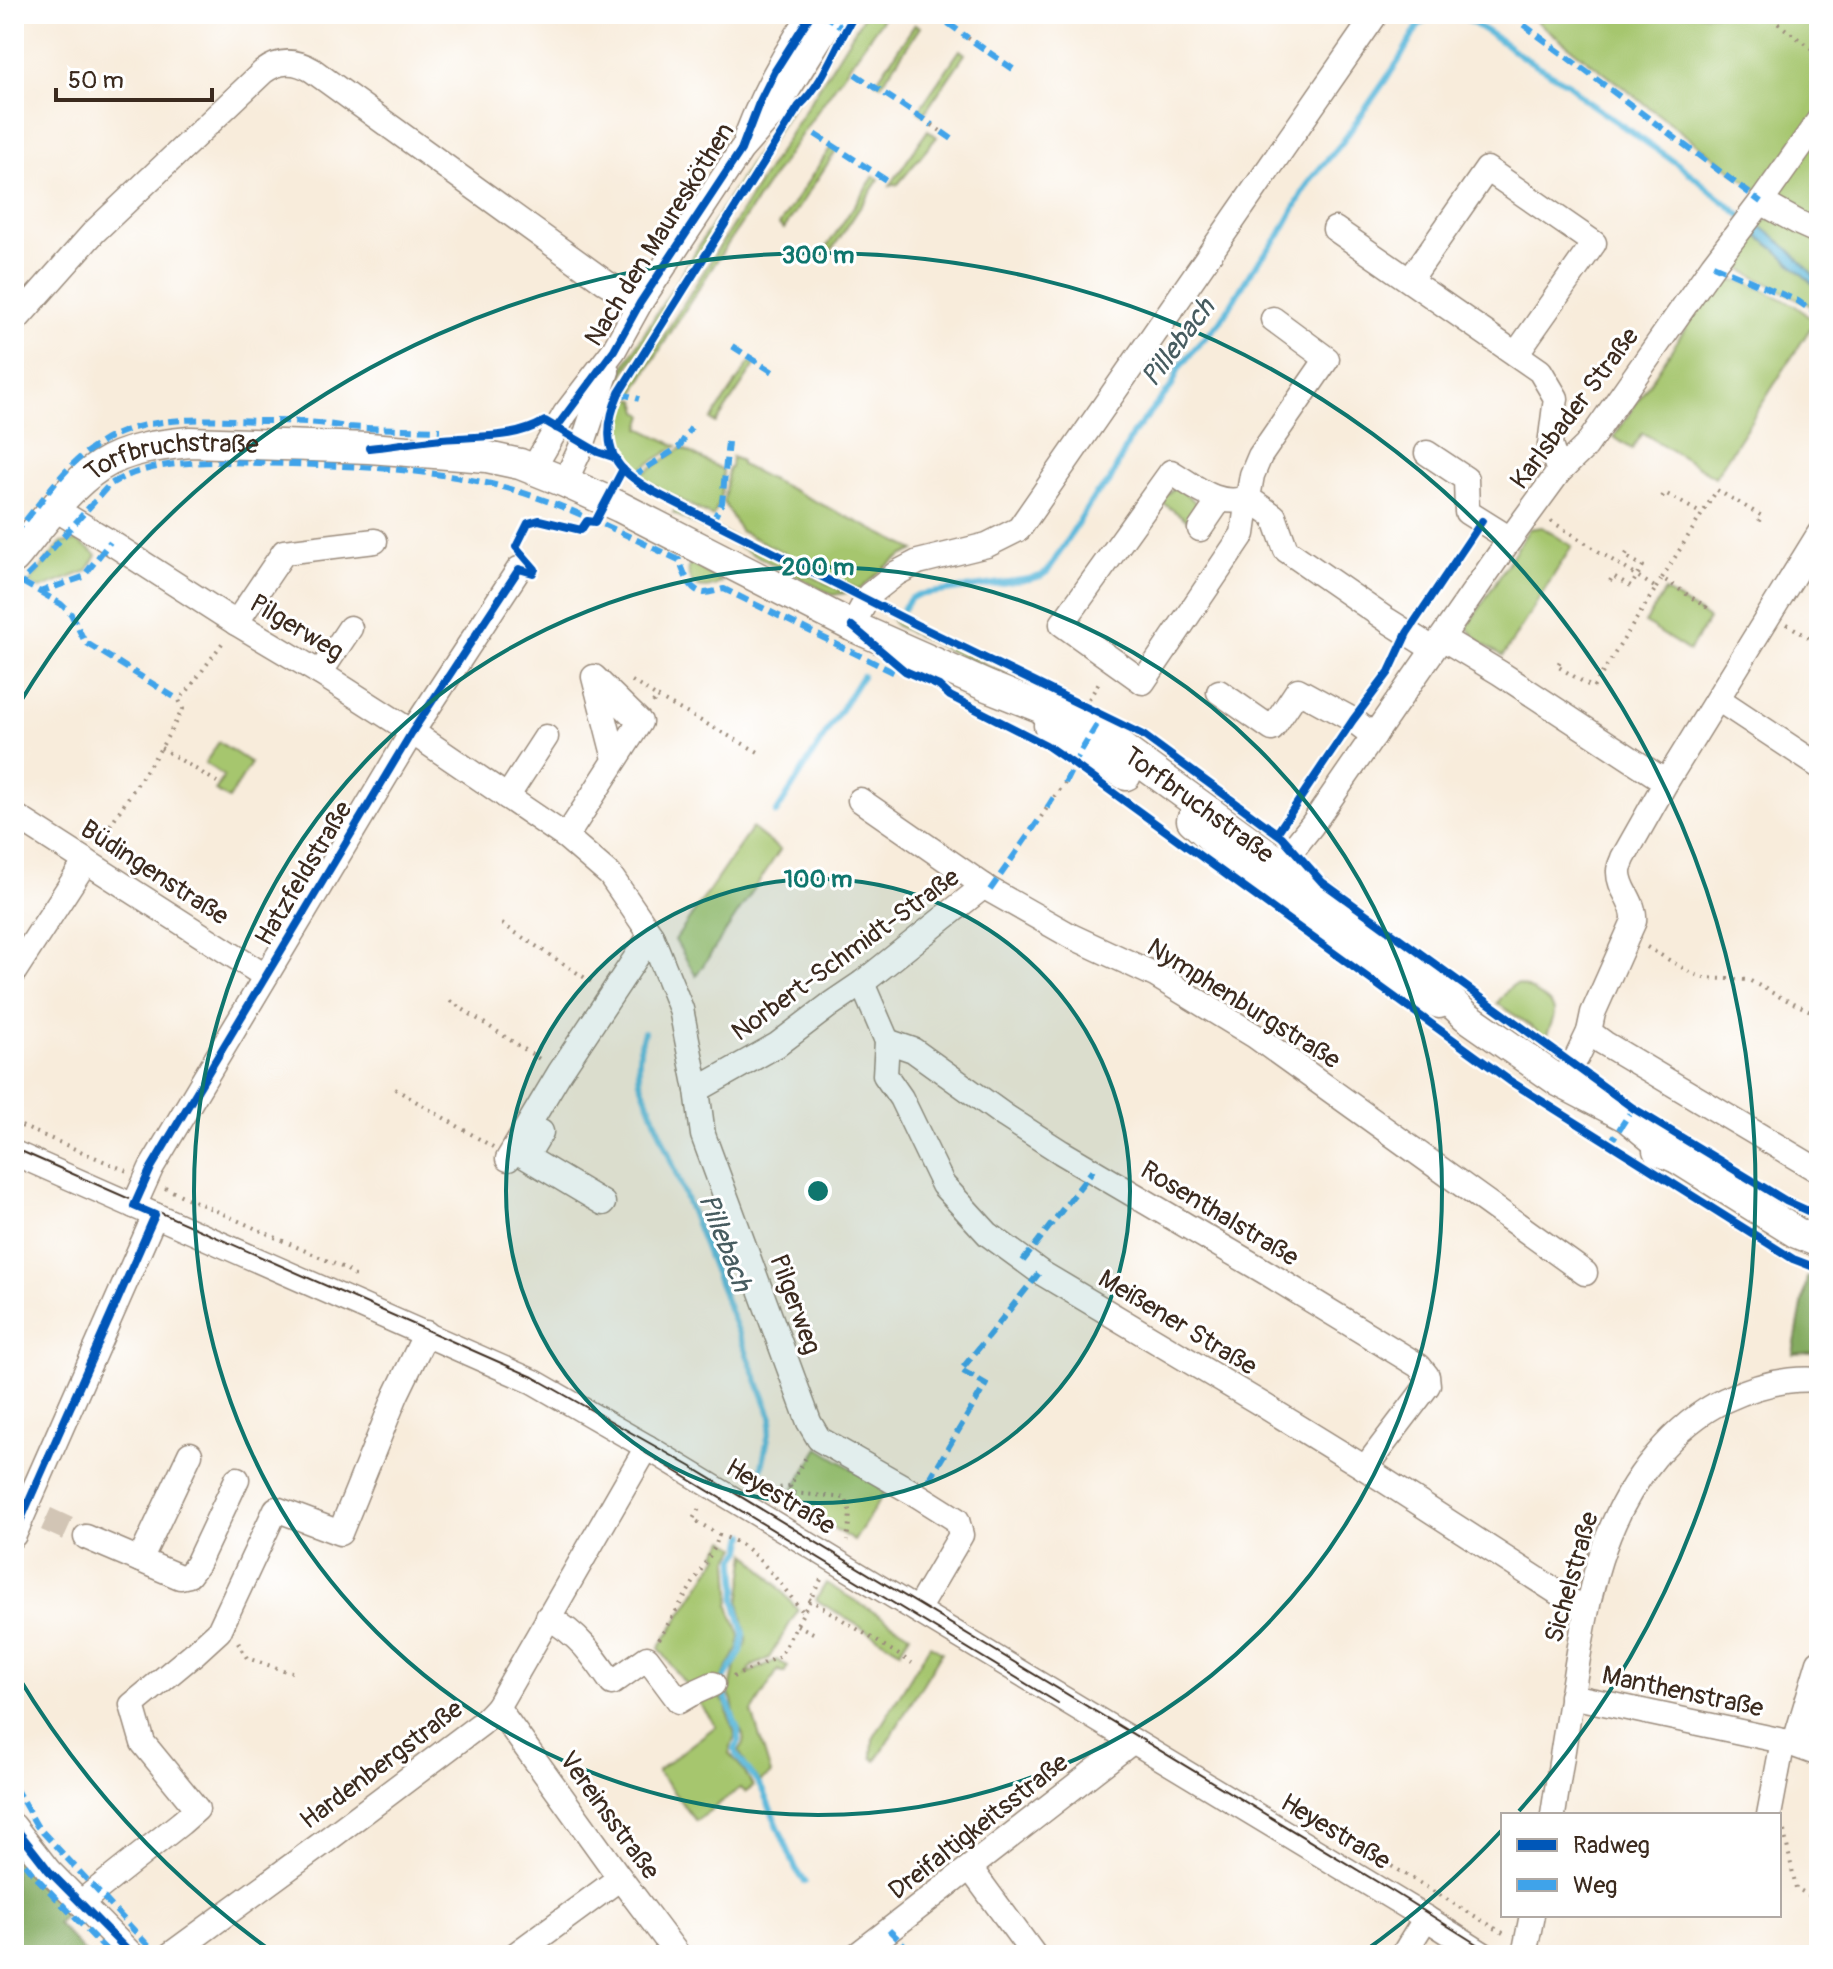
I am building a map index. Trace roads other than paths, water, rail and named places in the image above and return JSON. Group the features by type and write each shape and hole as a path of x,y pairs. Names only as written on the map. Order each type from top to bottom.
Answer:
{"main road":[{"name":"Torfbruchstraße","path":"14,558 55,509 97,467 140,449 190,442 369,448 498,459 533,469 620,507 852,626 987,686 1095,729 1397,950 1466,1016 1562,1084 1618,1132 1677,1158 1797,1233 1819,1242"},
{"name":"Torfbruchstraße","path":"987,686 1191,818 1265,886 1411,990 1466,1016"},
{"path":"1191,818 1259,861 1281,864 1299,892 1390,958 1411,990"}],"street":[{"name":"Nach den Mauresköthen","path":"741,150 775,71 811,14"},
{"name":"Nach den Mauresköthen","path":"533,469 565,414 614,350 640,303 741,150 773,114 834,14"},
{"path":"852,626 869,595 897,573 918,562 987,545 1019,529 1376,14"},
{"path":"14,322 94,232 263,72 287,62 312,70 557,248 640,303"},
{"name":"Karlsbader Straße","path":"1281,864 1312,825 1510,539 1559,472 1586,446 1819,120"},
{"path":"1410,280 1487,169 1594,243 1516,354"},
{"path":"1759,204 1819,232"},
{"path":"1335,229 1540,371 1556,398 1550,445 1559,472"},
{"path":"1248,498 1236,502 1219,501 1171,472 1088,576 1062,624 1143,682 1243,534 1252,475 1260,456 1327,359 1273,319"},
{"name":"Nach den Mauresköthen","path":"565,482 583,443 614,350"},
{"path":"1427,453 1466,479 1467,512 1510,539"},
{"path":"1248,498 1274,516 1286,550 1387,620 1500,673 1666,782"},
{"path":"1200,529 1219,501"},
{"name":"Pilgerweg","path":"55,509 412,732 566,837 610,875 651,935 681,1009 703,1135 809,1422 819,1439 957,1520 961,1535 917,1610"},
{"path":"1562,1084 1589,1032 1593,1013 1634,921 1635,911 1622,886 1619,871 1623,858 1666,782 1819,534"},
{"path":"236,623 284,552 375,541"},
{"name":"Hatzfeldstraße","path":"14,1535 36,1515 145,1210 151,1168 412,732 519,569"},
{"path":"320,673 350,628"},
{"path":"566,837 640,722 594,677 615,759"},
{"path":"1219,692 1272,729 1298,690 1353,720 1374,736"},
{"path":"1718,699 1819,766"},
{"path":"507,797 546,737"},
{"name":"Nymphenburgstraße","path":"860,800 984,886 1071,936 1155,975 1255,1036 1585,1273"},
{"name":"Büdingenstraße","path":"14,815 265,976"},
{"path":"14,972 86,861"},
{"name":"Norbert-Schmidt-Straße","path":"697,1090 777,1045 862,983 984,886"},
{"path":"502,1154 538,1111 560,1072 651,935"},
{"name":"Meißener Straße","path":"862,983 887,1041 885,1075 901,1098 943,1185 988,1234 1040,1272 1365,1468 1585,1610"},
{"path":"1589,1032 1819,1171"},
{"name":"Rosenthalstraße","path":"887,1041 913,1050 1050,1145 1419,1366 1427,1376 1428,1385 1365,1468"},
{"path":"538,1111 550,1117 526,1157 603,1203"},
{"name":"Heyestraße","path":"14,1153 534,1382 765,1519 840,1550 917,1610 1484,1955"},
{"path":"80,1903 197,1809 143,1743 132,1705 219,1631 276,1509 340,1533 396,1395 426,1333"},
{"name":"Sichelstraße","path":"1553,1813 1585,1610 1607,1536 1622,1503 1672,1436 1707,1409 1750,1388 1798,1378 1819,1380"},
{"name":"Hardenbergstraße","path":"170,1955 463,1738 497,1707 647,1447"},
{"path":"140,1560 190,1454"},
{"path":"86,1537 180,1577 189,1575 237,1479"},
{"path":"548,1617 583,1642 612,1683 647,1658 679,1701 713,1684"},
{"path":"1788,1743 1819,1662"},
{"name":"Manthenstraße","path":"1571,1696 1788,1743 1819,1754"},
{"name":"Vereinsstraße","path":"497,1707 678,1955"},
{"name":"Dreifaltigkeitsstraße","path":"857,1955 1133,1741"},
{"name":"Manthenstraße","path":"1770,1813 1788,1743"},
{"path":"14,1826 34,1853 132,1955"},
{"path":"970,1868 1034,1955"},
{"path":"515,1955 620,1878"},
{"path":"1524,1955 1532,1917"},
{"path":"1403,1955 1426,1918"}],"water":[{"path":"1749,217 1789,249 1819,281 1819,290 1751,231"}],"waterway":[{"name":"Pillebach","path":"903,609 917,595 1029,579 1048,571 1095,495 1109,483 1132,435 1172,386 1179,368 1221,321 1252,270 1280,235 1310,180 1341,144 1398,62 1417,28 1432,14"},
{"name":"Pillebach","path":"1458,14 1569,84 1585,100 1682,167 1744,218"},
{"name":"Pillebach","path":"776,813 862,676"},
{"name":"Pillebach","path":"644,1032 639,1056 640,1081 772,1418 762,1467"},
{"name":"Pillebach","path":"745,1535 735,1564 735,1600 744,1634 741,1652 724,1679 722,1688 738,1730 736,1754 762,1789 796,1869 805,1882"}],"tunnel":[{"path":"46,1519 86,1537"}],"tram line":[{"path":"14,1148 533,1377 690,1466 1494,1955"},
{"path":"641,1450 1058,1703"}]}
